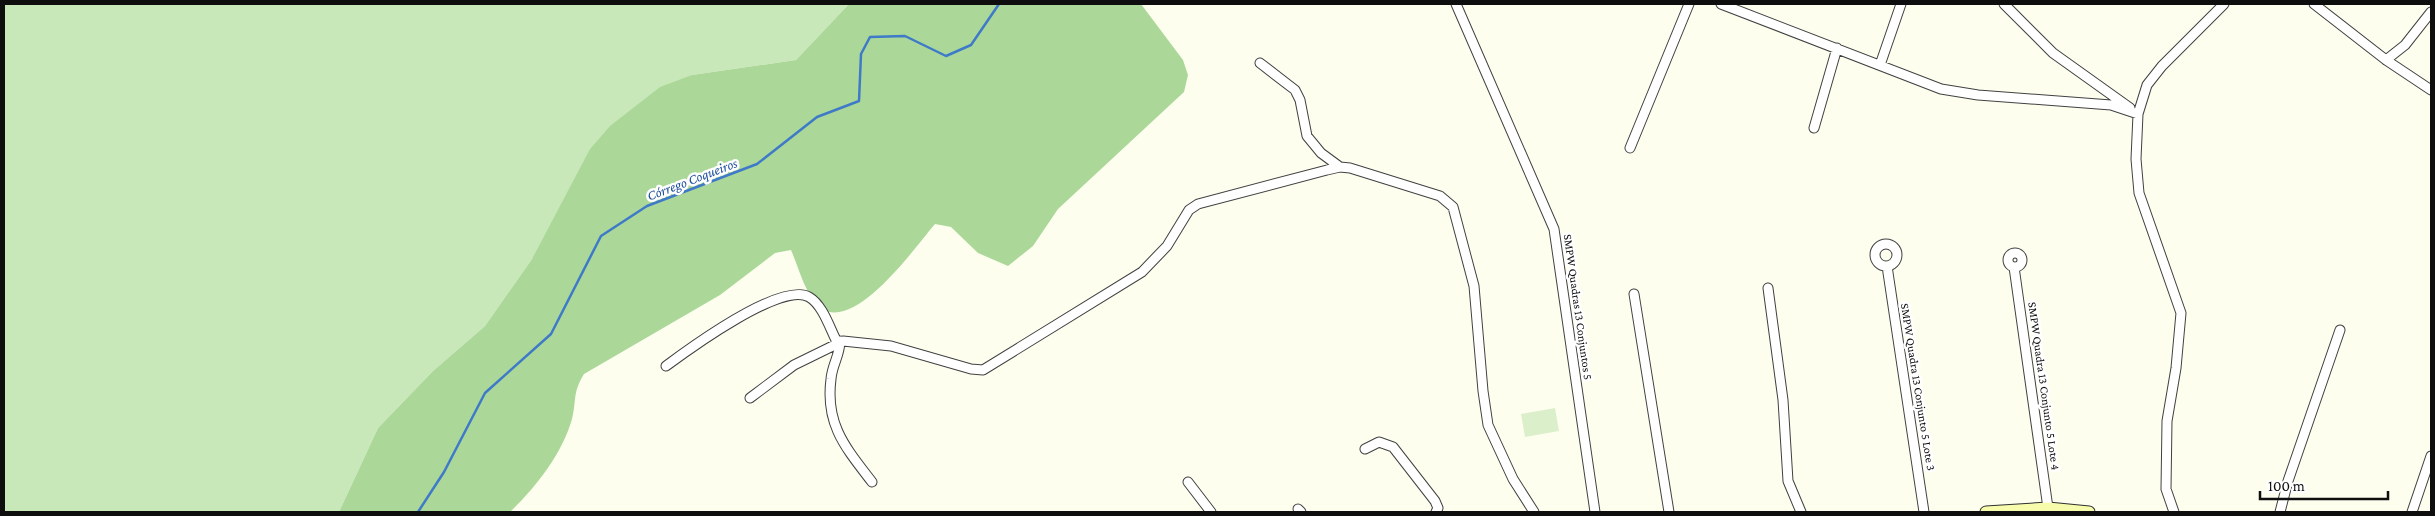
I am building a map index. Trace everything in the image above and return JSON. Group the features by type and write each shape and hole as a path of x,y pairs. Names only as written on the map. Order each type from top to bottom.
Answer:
{"street":[{"name":"SMPW Quadras 13 Conjuntos 5","path":"1456,4 1554,229 1595,512"},
{"path":"1630,148 1689,4"},
{"path":"1721,4 1941,90 1978,95 2111,105 2138,114"},
{"path":"1880,65 1901,4"},
{"path":"2004,4 2053,53 2138,114"},
{"path":"2174,512 2166,489 2167,421 2176,368 2181,313 2139,192 2136,159 2138,114 2147,84 2162,66 2224,4"},
{"path":"2314,4 2386,60 2431,90"},
{"path":"2386,60 2405,45 2431,12"},
{"path":"1814,128 1837,48"},
{"path":"1260,63 1295,90 1300,100 1307,136 1321,153 1340,167 1440,196 1453,207 1474,286 1483,391 1488,425 1513,479 1534,512"},
{"path":"750,398 794,365 839,342 856,341 891,346 971,369 983,370 1142,272 1167,246 1193,207 1203,202 1340,167"},
{"name":"SMPW Quadra 13 Conjunto 5 Lote 3","path":"1887,266 1924,512"},
{"name":"SMPW Quadra 13 Conjunto 5 Lote 4","path":"2014,267 2048,508"},
{"path":"1768,288 1783,400 1788,481 1801,511"},
{"path":"1634,294 1669,512"},
{"path":"666,366 705,338 756,308 795,295 805,295 813,300 839,342 830,380 831,413 834,425 842,441 872,482"},
{"path":"2280,512 2340,330"},
{"path":"1365,449 1379,442 1392,446 1435,502 1438,508 1436,512"},
{"path":"2412,512 2431,456"},
{"path":"1188,482 1211,512"},
{"path":"1986,512 2048,508 2089,512"}],"green space":[{"path":"4,4 849,4 796,60 692,75 532,259 485,326 433,371 378,428 339,512 4,512"},
{"path":"849,4 1141,4 1183,60 1188,75 1184,92 1058,209 1033,246 1008,266 978,253 951,227 935,224 884,284 850,309 835,312 821,308 815,303 803,281 791,250 775,253 720,295 584,374 575,396 572,419 562,445 538,481 510,512 339,512 378,428 433,371 485,326 532,259 590,149 610,126 660,87 692,75 796,60"},
{"path":"1555,408 1559,431 1525,437 1521,414"}],"waterway":[{"name":"Córrego Coqueiros","path":"418,512 444,472 485,393 551,334 601,236 647,206 757,164 817,117 859,101 861,54 870,37 905,36 946,56 971,45 999,4"}]}
